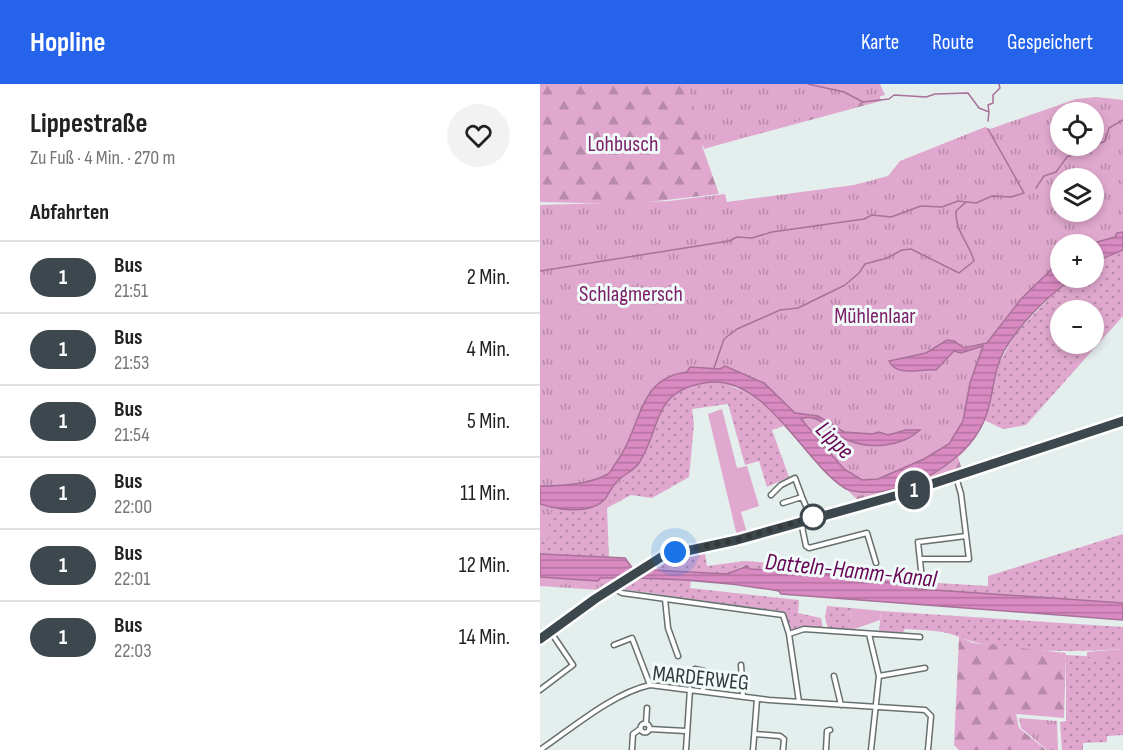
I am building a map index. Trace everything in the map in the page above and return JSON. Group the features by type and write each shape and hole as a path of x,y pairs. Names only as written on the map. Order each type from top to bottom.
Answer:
{"main road":[{"path":"540,639 644,566 675,552 737,540 898,495 1123,421"}],"street":[{"path":"920,559 969,559 956,477"},
{"path":"771,495 781,484 795,478 811,518"},
{"path":"783,503 802,497"},
{"path":"801,521 806,546 809,548 867,533 876,563"},
{"path":"921,570 918,542 966,536"},
{"path":"612,588 622,593 778,613 785,617 799,702"},
{"path":"665,598 668,628 678,656"},
{"path":"789,634 804,629 920,637"},
{"path":"540,690 573,665 550,631"},
{"path":"869,634 879,676 871,750"},
{"path":"614,645 632,638 650,685"},
{"path":"741,665 742,697"},
{"path":"879,676 925,668"},
{"path":"695,669 704,671 703,691"},
{"path":"834,676 841,705"},
{"name":"MARDERWEG","path":"540,750 588,717 636,689 650,685 757,699 928,712 931,718 928,750"},
{"path":"686,750 690,689"},
{"path":"753,750 757,699"},
{"path":"647,708 646,724 649,729"},
{"path":"632,750 633,734 646,724"},
{"path":"640,729 646,733 649,729 686,731"},
{"path":"826,750 827,731 830,730"},
{"path":"754,734 780,736 784,739 783,750"}],"green space":[{"name":"Lohbusch","path":"540,84 876,84 881,101 710,147 707,144 702,146 719,194 630,204 540,202"},
{"name":"Lohbusch","path":"688,84 880,84 885,95 704,149"},
{"name":"Mühlenlaar","path":"1096,97 1123,100 1123,249 1104,246 1104,234 1050,234 1050,288 1058,288 1029,315 1004,347 997,365 988,409 981,429 965,451 955,460 907,486 908,488 864,498 864,495 859,496 838,483 763,404 736,387 708,382 675,393 665,403 640,462 625,480 613,489 607,508 548,513 550,540 540,539 540,205 669,201 725,194 727,202 854,185 888,176 900,161 985,127 990,129 1050,108 1050,156 1104,156 1104,102 1067,102"},
{"path":"1123,250 1123,316 1104,337 1104,300 1050,300 1050,354 1089,354 1026,425 1003,429 984,420 999,363 1016,333 1059,288 1104,288 1104,258"},
{"path":"709,382 741,390 769,409 784,426 772,430 789,477 767,487 759,461 745,465 728,404 692,409 694,424 689,477 652,498 631,495 607,508 609,559 540,554 540,504 657,417 672,397 692,386"},
{"path":"722,409 737,468 747,466 759,506 741,512 747,533 737,536 708,414"},
{"path":"958,457 962,470 860,502 846,489"},
{"path":"1123,534 1123,603 920,589 856,575 749,569 743,566 727,574 642,569 665,556 704,547 707,566 745,561 854,570 905,581 988,586 988,576"},
{"path":"540,577 598,581 600,578 621,578 600,590 540,586"},
{"path":"629,578 691,579 690,588 799,600 798,613 821,618 823,628 789,630 785,612 619,587"},
{"path":"827,606 851,608 849,631 828,629 825,617"},
{"path":"851,608 881,611 880,620 849,631"},
{"path":"881,611 1123,627 1123,649 1029,650 991,646 937,631 905,629 902,634 879,633"},
{"path":"959,637 973,643 1066,653 1064,718 1016,714 1019,728 1046,750 959,750 954,745"},
{"path":"1123,649 1123,660 1087,657 1087,652"},
{"path":"1066,655 1123,658 1123,735 1107,736 1107,742 1083,743 1083,750 1062,750 1060,722 1066,721"},
{"path":"1019,718 1057,721 1058,750 1047,750 1021,728"}],"shaded area":[{"path":"1123,232 1123,250 1104,258 1104,240 1115,237 1117,233"},
{"path":"1050,271 1050,288 1060,288 1018,330 1004,351 997,368 987,413 975,437 961,453 926,478 885,491 865,492 846,489 814,460 765,405 746,391 726,383 704,383 675,394 666,403 639,463 612,487 599,504 574,510 540,504 540,486 584,483 609,473 626,447 650,394 658,384 671,376 687,372 690,367 720,369 725,366 764,383 795,413 818,416 844,432 872,434 879,432 888,435 906,430 920,430 913,436 895,443 864,445 845,439 819,420 801,419 844,469 862,480 878,479 924,459 949,444 963,421 970,383 983,346 961,353 954,351 936,370 903,371 889,361 926,353 947,340 954,341 964,348 987,343 1021,299"},
{"path":"540,554 625,558 633,569 727,574 747,566 750,569 856,575 920,589 1123,603 1123,620 781,594 779,591 690,580 600,578 598,581 540,577"}],"waterway":[{"path":"808,84 844,92 863,102 889,99 894,95 926,97 935,94 968,93 979,108 989,112 988,121"},
{"path":"989,112 988,105 993,103 993,95 1000,88 999,84"},
{"path":"1036,188 1044,176 1056,172 1067,157 1105,141 1109,128 1123,120"},
{"path":"540,271 729,241 737,237 752,238 772,232 864,219 872,215 891,217 921,206 942,207 958,201 976,203 992,196 1011,197 1024,193 988,129"},
{"path":"714,368 724,339 737,329 780,310 798,308 845,285 859,273 865,264 887,258 902,250 911,249 959,273 974,261 956,218 956,211 966,202"}],"bus line":[{"name":"1","path":"540,639 595,599 650,562 663,556 737,540 821,515 880,501 1123,421"}],"route":[{"path":"675,552 737,540 813,517"}],"park label":[{"name":"Schlagmersch","path":"631,293"}],"water label":[{"name":"Lippe","path":"835,440"},
{"name":"Datteln-Hamm-Kanal","path":"851,570"}]}
